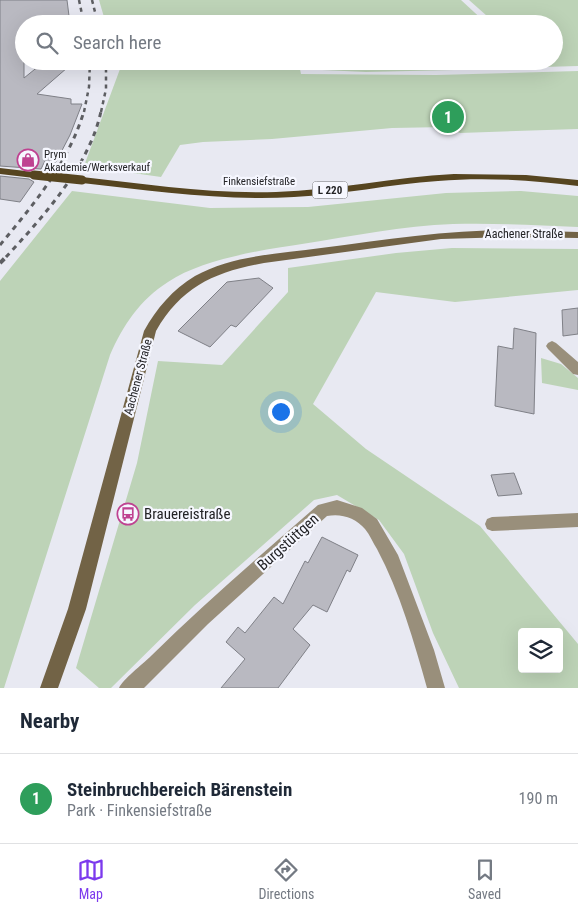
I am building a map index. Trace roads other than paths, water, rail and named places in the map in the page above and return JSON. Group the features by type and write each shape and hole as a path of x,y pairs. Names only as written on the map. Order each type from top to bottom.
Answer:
{"main road":[{"name":"Finkensiefstraße","path":"0,171 239,195 309,192 438,178 522,178 578,183"}],"street":[{"name":"Aachener Straße","path":"49,688 77,609 150,331 161,312 176,294 208,275 245,264 284,257 442,236 515,232 578,235"},
{"path":"552,346 578,370"},
{"name":"Burgstüttgen","path":"128,688 141,679 202,618 322,510 337,507 357,513 371,524 392,561 425,650 436,688"}],"lane":[{"path":"492,524 578,520"}],"railway":[{"path":"79,0 82,15"},
{"path":"92,0 96,15"},
{"path":"84,112 89,87 90,70"},
{"path":"101,112 106,89 106,70"},
{"path":"0,245 38,198 60,165 84,111"},
{"path":"6,257 35,225 76,170 87,151 101,111"},
{"path":"0,263 6,257"}],"place":[{"name":"Steinbruchbereich Bärenstein","path":"448,117"},
{"name":"Prym Akademie/Werksverkauf","path":"28,160"},
{"name":"Brauereistraße","path":"128,514"}]}
